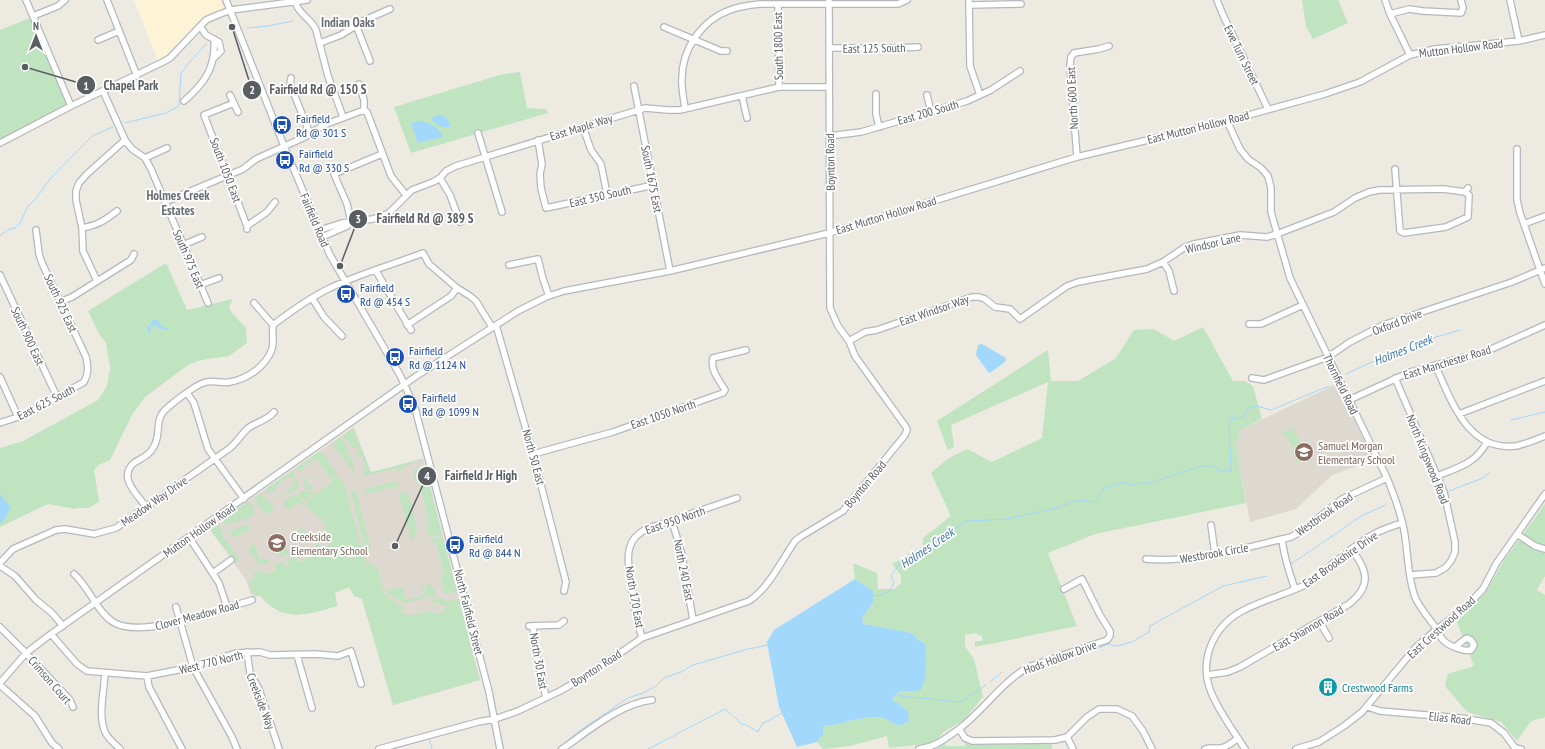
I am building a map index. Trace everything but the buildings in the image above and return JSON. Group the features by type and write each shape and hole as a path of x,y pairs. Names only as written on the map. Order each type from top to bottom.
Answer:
{"street":[{"path":"26,0 71,106"},
{"path":"33,16 58,6 65,0"},
{"path":"107,0 137,76"},
{"name":"Fairfield Road","path":"226,0 322,237 345,282"},
{"path":"0,143 71,106 137,76 170,58 206,20 231,10 307,0"},
{"path":"685,109 682,79 683,66 694,39 702,28 716,16 743,6 760,4 778,5 829,2 898,4 907,0"},
{"name":"Ewe Turn Street","path":"1218,0 1223,15 1268,109"},
{"path":"1385,0 1390,14 1410,55"},
{"path":"1390,14 1409,9 1460,13 1463,8 1461,0"},
{"path":"1510,0 1519,41"},
{"path":"295,2 301,14 313,22 328,76 344,117"},
{"name":"Boynton Road","path":"379,749 478,722 495,719 518,711 560,691 588,675 642,638 749,601 757,596 795,541 843,511 906,433 906,427 855,356 849,341 838,326 830,308 829,2"},
{"path":"980,95 970,66 969,2 1021,4"},
{"name":"South 1800 East","path":"778,5 779,87"},
{"path":"320,43 341,35 390,9"},
{"path":"184,101 202,84 210,70 213,59 214,40 206,35 200,26"},
{"path":"356,26 370,61"},
{"path":"664,27 721,50 727,51"},
{"path":"98,40 119,31"},
{"name":"Mutton Hollow Road","path":"1381,71 1410,55 1435,49 1519,41 1545,35"},
{"name":"North 600 East","path":"1077,157 1070,65 1071,56 1074,53 1109,46"},
{"name":"East 125 South","path":"830,48 918,47"},
{"name":"East 200 South","path":"829,136 861,132 967,101 992,90 1020,71"},
{"name":"East Mutton Hollow Road","path":"404,384 518,311 564,290 670,271 829,233 1077,157 1227,121 1337,91 1360,82 1381,71"},
{"path":"291,78 290,84 310,134"},
{"path":"359,84 364,100 364,110 367,112 391,176 406,194"},
{"name":"South 1675 East","path":"634,86 670,271"},
{"name":"East Maple Way","path":"320,230 336,224 351,221 373,220 389,213 397,206 406,194 440,178 446,171 456,166 645,108 673,111 779,87 829,87"},
{"name":"South 975 East","path":"103,91 126,140 132,149 144,158 151,169 208,303"},
{"path":"876,94 876,114 879,127"},
{"path":"230,95 238,112"},
{"path":"927,95 931,112"},
{"path":"742,96 747,118"},
{"name":"South 1050 East","path":"234,103 204,115 247,227 268,212 275,202"},
{"path":"165,202 243,169 256,159 310,134 324,125 364,110"},
{"name":"Thornfield Road","path":"1227,121 1240,150 1268,176 1271,188 1271,212 1290,278 1387,478 1396,500 1402,523 1415,597 1423,612 1437,629 1443,640 1455,647"},
{"path":"582,127 591,150 601,164 607,194"},
{"path":"478,133 502,212"},
{"path":"0,148 7,140"},
{"path":"97,281 83,251 82,228 76,200 76,191 80,183 92,169 126,140"},
{"name":"East 350 South","path":"538,140 542,164 540,181 546,208 654,185"},
{"path":"144,158 167,148"},
{"path":"1517,149 1517,200 1530,241 1543,269 1545,284"},
{"path":"351,221 347,204 334,174 382,154"},
{"path":"1395,170 1395,189"},
{"path":"440,178 450,195 460,222"},
{"name":"Windsor Lane","path":"1017,316 1020,319 1067,286 1078,282 1147,269 1163,262 1175,253 1194,244 1240,235 1267,237 1277,234 1334,212 1355,198 1369,192 1395,189 1466,190 1469,195 1468,217 1446,227 1404,233 1400,231 1395,189"},
{"path":"82,228 103,222 116,211"},
{"path":"1524,224 1545,216"},
{"name":"East Maple Way","path":"322,237 347,226 351,221"},
{"name":"South 925 East","path":"36,230 39,254 42,263 86,357 88,375"},
{"path":"183,245 202,237"},
{"name":"North 50 East","path":"376,271 424,253 429,264 457,288 476,301 494,326 533,454 566,582 564,591"},
{"path":"60,302 72,297 131,260 134,254"},
{"path":"509,265 538,259 549,296"},
{"path":"1163,262 1169,271 1174,291"},
{"name":"Oxford Drive","path":"1252,378 1264,380 1328,357 1350,342 1383,325 1512,282 1543,269"},
{"path":"273,325 292,310 312,298 345,282 376,271 409,327 451,296 457,288"},
{"name":"South 900 East","path":"0,275 57,397"},
{"path":"200,285 219,278"},
{"name":"North Fairfield Street","path":"345,282 404,384 418,419 483,664 500,749"},
{"name":"East Windsor Way","path":"849,341 865,332 877,330 972,297 985,299 995,307 1010,309 1017,316"},
{"path":"312,298 324,317 342,336"},
{"path":"146,507 131,488 128,481 128,474 129,469 133,464 149,454 153,449 159,437 158,425 160,416 187,393 202,383 215,381 230,382 240,379 258,370 268,359 272,349 273,325 254,303"},
{"path":"1249,324 1261,324 1303,305"},
{"name":"East Manchester Road","path":"1349,400 1395,378 1435,365 1487,351 1545,325"},
{"name":"East 1050 North","path":"533,454 613,432 723,393 725,390 713,369 713,358 746,350"},
{"path":"1435,365 1459,414 1467,427 1476,435 1487,442 1501,446 1526,444 1545,436"},
{"name":"East 625 South","path":"0,423 27,414 84,382 88,375"},
{"path":"0,377 18,417"},
{"name":"North Kingswood Road","path":"1395,378 1444,492 1455,542 1455,552 1451,561 1445,568 1436,573 1410,575"},
{"path":"1459,414 1545,381"},
{"name":"Mutton Hollow Road","path":"0,684 26,652 189,538 404,384"},
{"path":"187,393 194,403 208,450 244,499"},
{"name":"Meadow Way Drive","path":"0,564 13,549 56,530 65,529 94,534 116,528 238,441 246,430 255,423 270,417 274,412"},
{"path":"1437,476 1471,462 1481,453 1487,442"},
{"name":"Westbrook Road","path":"1282,539 1291,537 1302,531 1342,499 1387,478"},
{"name":"East Crestwood Road","path":"1296,749 1319,742 1344,726 1368,707 1412,652 1437,629 1463,610 1483,589 1496,564 1545,494"},
{"name":"East 950 North","path":"628,556 630,546 638,534 646,529 737,498"},
{"name":"North 240 East","path":"672,521 682,555 693,620"},
{"name":"East Brookshire Drive","path":"1207,675 1207,659 1211,646 1217,632 1224,623 1245,609 1309,583 1351,549 1373,534 1402,523"},
{"path":"1211,525 1215,554"},
{"path":"1517,534 1535,546 1545,549"},
{"path":"189,538 222,589 227,607"},
{"path":"1282,539 1283,552 1296,588"},
{"name":"Westbrook Circle","path":"1146,559 1193,559 1282,539"},
{"name":"East Shannon Road","path":"1207,675 1228,672 1240,668 1358,598 1365,581 1364,571 1361,561 1351,549"},
{"name":"North 170 East","path":"628,556 642,638"},
{"path":"213,574 231,560"},
{"path":"0,564 15,576 36,600 52,613 63,626"},
{"name":"Clover Meadow Road","path":"74,574 106,616 113,622 122,626 163,626 252,600"},
{"name":"Hods Hollow Drive","path":"920,749 937,745 959,729 973,718 999,690 1018,673 1028,667 1107,640 1110,636 1110,631 1100,615 1082,579 1064,589"},
{"path":"176,607 193,667 232,737 237,749"},
{"name":"North 30 East","path":"546,697 535,651 531,626 559,624 564,621"},
{"path":"1319,621 1328,638"},
{"name":"Crimson Court","path":"0,627 26,652 70,700 73,707"},
{"name":"West 770 North","path":"51,634 81,668 87,671 105,674 147,676 193,667 228,654 247,652 260,652 270,655 338,656 351,651 361,684"},
{"name":"Creekside Way","path":"247,652 250,673 259,689 279,749"},
{"path":"297,655 312,708"},
{"path":"105,674 102,712 103,724 106,733 120,749"},
{"path":"1207,675 1210,690 1215,700 1245,749"},
{"path":"147,676 149,687 182,749"},
{"path":"0,684 35,716 52,743 59,749"},
{"path":"562,749 626,708 641,701 652,700"},
{"name":"Elias Road","path":"1368,707 1380,712 1461,718 1491,723 1504,734 1517,749"},
{"path":"959,729 965,738 972,741 1055,740 1067,737 1087,717 1099,709 1117,709 1132,716 1144,731 1152,749"},
{"path":"1067,737 1073,749"},
{"path":"1205,749 1212,747 1219,749 1224,748 1238,738"}],"shaded area":[{"path":"134,0 221,0 224,8 202,18 166,55 158,61"},
{"name":"Samuel Morgan Elementary School","path":"1336,384 1374,460 1332,475 1296,509 1250,522 1236,444 1240,430"},
{"path":"354,427 371,473 423,458 480,680 393,705 362,599 354,596 349,587 335,593 337,606 298,615 280,612 265,602 260,595 254,597 253,594 251,595 246,580 209,528"}],"green space":[{"path":"1302,0 1338,0 1348,23 1313,39 1306,26"},
{"path":"30,18 67,105 0,142 0,30"},
{"path":"520,72 527,108 546,109 548,113 411,153 394,107 503,74"},
{"path":"166,263 187,310 233,299 229,307 231,312 246,328 247,343 229,356 201,360 188,365 145,397 132,415 110,460 99,465 94,470 99,502 88,508 75,509 48,504 0,527 0,448 23,441 98,400 107,386 110,368 106,343 99,334 88,311"},
{"path":"1203,327 1233,381 1245,381 1253,386 1262,419 1240,430 1236,444 1246,503 1095,534 1048,553 1077,626 975,647 975,641 982,641 982,636 974,633 965,635 965,646 974,659 983,697 964,720 945,731 934,742 889,748 887,736 850,746 823,749 817,742 823,735 822,726 876,717 886,719 899,726 908,711 892,699 900,691 912,692 926,673 925,643 917,639 912,633 864,624 862,618 873,603 873,591 855,579 853,563 877,573 878,589 894,589 901,583 901,575 892,564 923,546 923,538 951,516 931,473 949,458 967,449 992,462 1042,438 1048,382 951,425 954,447 948,450 937,421 1048,350 1051,381 1078,381 1116,358 1134,330 1154,329 1174,341"},
{"path":"353,428 371,472 422,459 401,470 397,471 396,468 364,476 363,469 365,467 362,455 353,458 358,456 357,452 360,451 359,447 353,448 343,435"},
{"path":"1292,428 1309,457 1297,463 1293,453 1294,449 1292,444 1283,433"},
{"path":"340,437 348,449 350,458 352,458 355,471 353,471 332,443"},
{"path":"321,450 338,475 331,479 316,458 302,468 303,471 299,472 297,467 320,451 326,459"},
{"path":"422,467 425,468 442,534 430,538 426,522 429,520 420,484 417,484 413,473 415,469"},
{"path":"292,471 295,476 291,479 289,476 275,487 275,490 272,493 267,491 267,488"},
{"path":"337,476 344,482 364,558 367,562 377,568 385,595 403,607 401,612 407,616 430,611 438,614 443,613 444,607 450,608 433,602 432,600 441,598 446,601 459,600 480,680 393,705 362,599 354,596 349,587 335,593 337,606 305,614 286,613 277,610 268,604 260,595 254,597 249,581 255,579 253,573 262,570 265,575 276,571 274,565 284,562 286,567 289,566 287,560 296,557 298,562 303,561 318,543 326,549 329,545 324,521 305,506 313,494 316,494 332,482"},
{"path":"304,477 313,490 305,489 305,484 302,479"},
{"path":"297,479 299,482 298,489 283,495 295,483 293,481"},
{"path":"396,481 398,482 399,491 397,486 365,494 365,489"},
{"path":"304,490 313,492 306,501 298,495"},
{"path":"351,492 361,492 355,494 357,495 371,550 366,551"},
{"path":"406,492 408,493 417,530 412,542 399,494"},
{"path":"261,493 267,500 259,506 255,498"},
{"path":"294,495 304,501 302,504 298,501 291,510 284,506 285,501"},
{"path":"268,500 274,507 273,510 267,514 264,513 259,506"},
{"path":"248,502 252,504 254,508 253,516 227,525 225,524 223,520"},
{"path":"1545,504 1545,576 1537,590 1545,595 1545,717 1531,721 1517,741 1501,722 1467,712 1445,686 1448,674 1474,666 1457,622 1485,593 1505,559"},
{"path":"216,524 219,525 224,533 222,534 240,560 236,563 210,529"},
{"path":"248,524 250,530 237,536 237,538 233,537 230,531"},
{"path":"301,528 311,536 305,542 298,531"},
{"path":"441,537 443,538 457,591 448,594 445,593 441,577 444,575 436,542 432,543 431,540"},
{"path":"254,543 260,560 265,558 266,560 269,559 268,563 259,564 249,551"},
{"path":"279,544 290,553 281,558 277,549"},
{"path":"429,583 435,591 435,596 427,596 425,585"},
{"path":"421,584 423,585 426,596 425,598 405,603 388,594 386,591 402,587 406,600 424,595"},
{"path":"965,743 971,745 1052,744 1052,749 937,749 945,744 945,746 965,746"}],"water":[{"path":"439,115 447,118 450,127 443,128 431,120 434,116"},
{"path":"419,121 439,130 443,137 418,143 411,123"},
{"path":"157,319 162,327 168,328 168,330 158,328 158,326 154,325 151,326 150,323"},
{"path":"148,326 151,326 150,333 148,333"},
{"path":"982,344 1006,358 1005,362 990,373 976,355 978,345"},
{"path":"0,494 11,508 1,524 0,522"},
{"path":"855,579 873,591 873,603 862,618 864,624 912,633 917,639 925,643 925,679 921,690 912,692 900,691 892,699 908,711 909,721 899,726 886,719 869,717 823,726 823,735 817,742 797,747 779,707 767,642 774,630"}],"waterway":[{"path":"247,28 293,21"},
{"path":"125,123 166,113 179,106 181,73 206,44"},
{"path":"0,236 7,230 15,228 20,223 28,206 35,200 49,180 92,136 113,127"},
{"name":"Holmes Creek","path":"1346,374 1409,345 1460,330"},
{"name":"Holmes Creek","path":"1146,483 1201,466 1213,466 1219,471 1231,471 1229,419 1244,417 1249,408 1257,406 1271,410 1329,386"},
{"path":"1511,420 1545,412"},
{"path":"1449,491 1483,478 1489,473"},
{"name":"Holmes Creek","path":"1096,501 1103,489 1124,482 1130,485 1144,483"},
{"name":"Holmes Creek","path":"873,596 883,594 890,590 894,583 891,576 899,564 917,556 950,531 967,521 1007,519 1057,508 1075,501 1084,500 1093,502"},
{"path":"1291,564 1363,515 1386,505"},
{"path":"1096,649 1108,644 1117,646 1132,642 1149,632 1150,626 1223,586 1267,576"},
{"path":"557,749 578,732 628,698 643,693 656,686 664,678 681,672 693,665 748,649 768,645"},
{"path":"1064,659 1085,652"},
{"path":"1052,663 1060,660"},
{"path":"1043,666 1049,664"},
{"path":"1019,677 1039,667"},
{"path":"990,682 1002,672"},
{"path":"897,693 900,696 961,702 986,685"},
{"name":"Holmes Creek","path":"648,749 725,709 742,724 758,732 762,724 782,713"},
{"path":"429,738 432,749"}],"place":[{"name":"Fairfield Rd @ 150 S","path":"232,27"},
{"name":"Chapel Park","path":"25,67"},
{"name":"Fairfield Rd @ 301 S","path":"282,125"},
{"name":"Fairfield Rd @ 330 S","path":"285,160"},
{"name":"Fairfield Rd @ 389 S","path":"340,266"},
{"name":"Fairfield Rd @ 454 S","path":"346,294"},
{"name":"Fairfield Rd @ 1124 N","path":"395,357"},
{"name":"Fairfield Rd @ 1099 N","path":"408,404"},
{"name":"Samuel Morgan Elementary School","path":"1304,452"},
{"name":"Creekside Elementary School","path":"277,543"},
{"name":"Fairfield Rd @ 844 N","path":"455,545"},
{"name":"Fairfield Jr High","path":"395,546"},
{"name":"Crestwood Farms","path":"1328,687"}],"district":[{"name":"Indian Oaks","path":"348,22"},
{"name":"Holmes Creek Estates","path":"178,202"}]}
